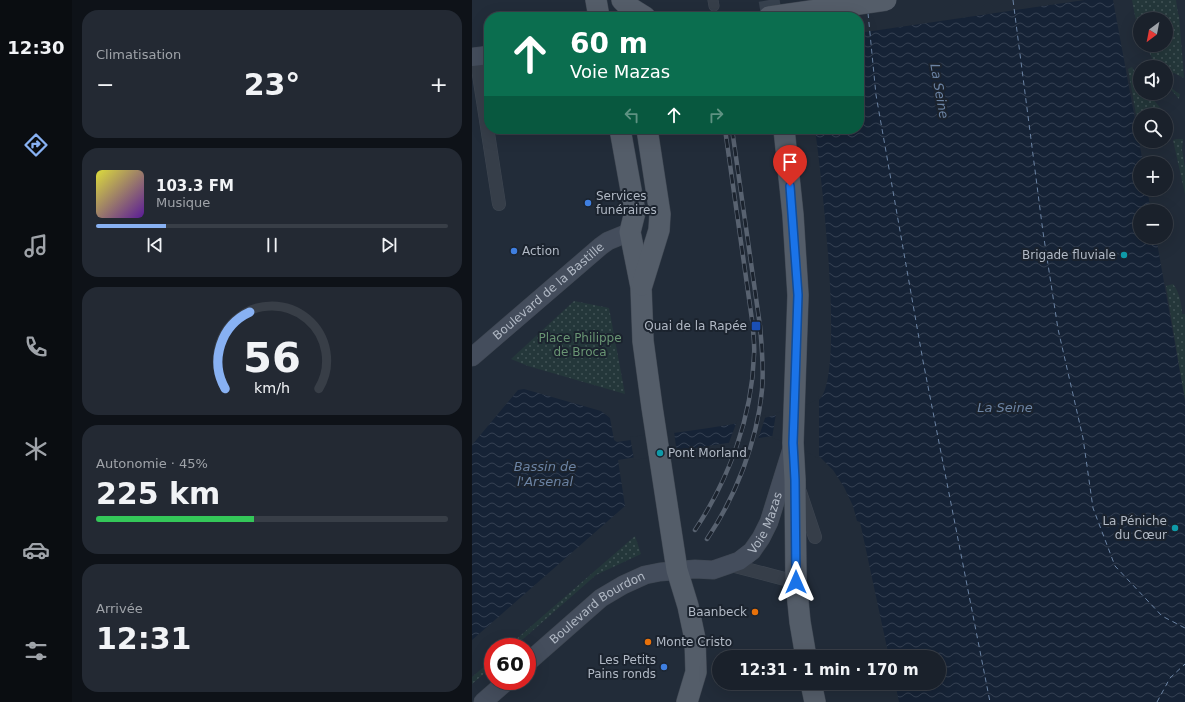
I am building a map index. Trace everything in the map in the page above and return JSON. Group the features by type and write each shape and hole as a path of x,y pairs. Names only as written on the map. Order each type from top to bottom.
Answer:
{"main road":[{"path":"596,0 598,12"},
{"path":"622,0 636,12"},
{"path":"803,12 886,0"},
{"path":"621,134 635,212 630,232 641,287 643,342 652,407 677,570 688,606 695,639 696,672 687,702"},
{"path":"641,287 659,230 660,214 648,134"},
{"path":"785,134 793,215 798,295 795,411 788,481 796,582 805,650"},
{"name":"Boulevard de la Bastille","path":"472,357 601,246 608,241 630,232"},
{"name":"Voie Mazas","path":"677,570 712,570 731,565 752,551 762,538 788,481"},
{"name":"Boulevard Bourdon","path":"536,655 601,598 623,585 645,575 677,570"},
{"path":"483,702 497,690"},
{"path":"813,690 815,702"}],"street":[{"path":"479,56 484,93"},
{"path":"490,134 499,204"},
{"path":"788,481 815,538"},
{"path":"731,565 796,582"}],"green space":[{"path":"1132,0 1176,0 1179,15 1184,78 1173,74 1173,60 1153,60 1149,52 1173,52 1173,12 1134,12"},
{"path":"1132,67 1133,69 1133,97 1128,69"},
{"path":"1173,89 1180,94 1179,99 1173,92"},
{"path":"1133,100 1154,100 1160,108 1135,108"},
{"path":"1183,139 1182,150 1185,167 1185,194 1173,140"},
{"path":"1173,284 1180,298 1182,314 1185,314 1185,401 1166,286"},
{"name":"Place Philippe de Broca","path":"574,301 609,308 625,394 528,366 511,359"},
{"path":"635,536 641,554 596,575 524,638 517,638"},
{"path":"484,667 484,674 472,684 472,677"}],"water":[{"name":"La Seine","path":"800,0 1113,0 1133,109 1133,148 1140,148 1142,156 1133,156 1133,196 1148,196 1150,204 1133,204 1133,244 1157,244 1185,401 1185,702 899,702 896,690 946,690 946,650 887,650 860,522 857,521 853,506 844,487 833,470 819,456 772,436 618,460 625,506 472,640 472,445 518,390 524,389 601,411 610,418 614,440 617,442 733,424 778,415 813,403 820,399 827,381 831,351 831,313 826,226 816,134 864,134 864,12 842,12"}],"pier":[{"path":"798,0 1085,0 864,32 864,12 799,12"},
{"path":"819,396 819,459 797,446 772,438 776,413 808,404 818,399"},
{"path":"766,415 758,440 728,445 737,421"},
{"path":"674,431 677,453 634,460 630,437"}],"ferry route":[{"path":"1013,0 1043,232 1058,329 1083,438 1093,508 1115,566 1162,616 1185,628"},
{"path":"868,13 876,95 923,361 990,702"},
{"path":"1157,702 1170,678 1185,664"}],"tunnel":[{"path":"769,0 771,12"}],"railway":[{"path":"695,530 728,469 743,424 749,401 752,378 754,351 753,327 726,134"},
{"path":"707,539 727,505 744,468 755,429 763,382 760,326 733,134"}],"place":[{"name":"Services funéraires","path":"588,203"},
{"name":"Action","path":"514,251"},
{"name":"Brigade fluviale","path":"1124,255"},
{"name":"Quai de la Rapée","path":"756,326"},
{"name":"Pont Morland","path":"660,453"},
{"name":"La Péniche du Cœur","path":"1175,528"},
{"name":"Baanbeck","path":"755,612"},
{"name":"Monte Cristo","path":"648,642"},
{"name":"Les Petits Pains ronds","path":"664,667"}],"route":[{"path":"790,186 798,295 793,443 795,480 796,582"}],"water label":[{"name":"Bassin de l'Arsenal","path":"545,474"}]}
